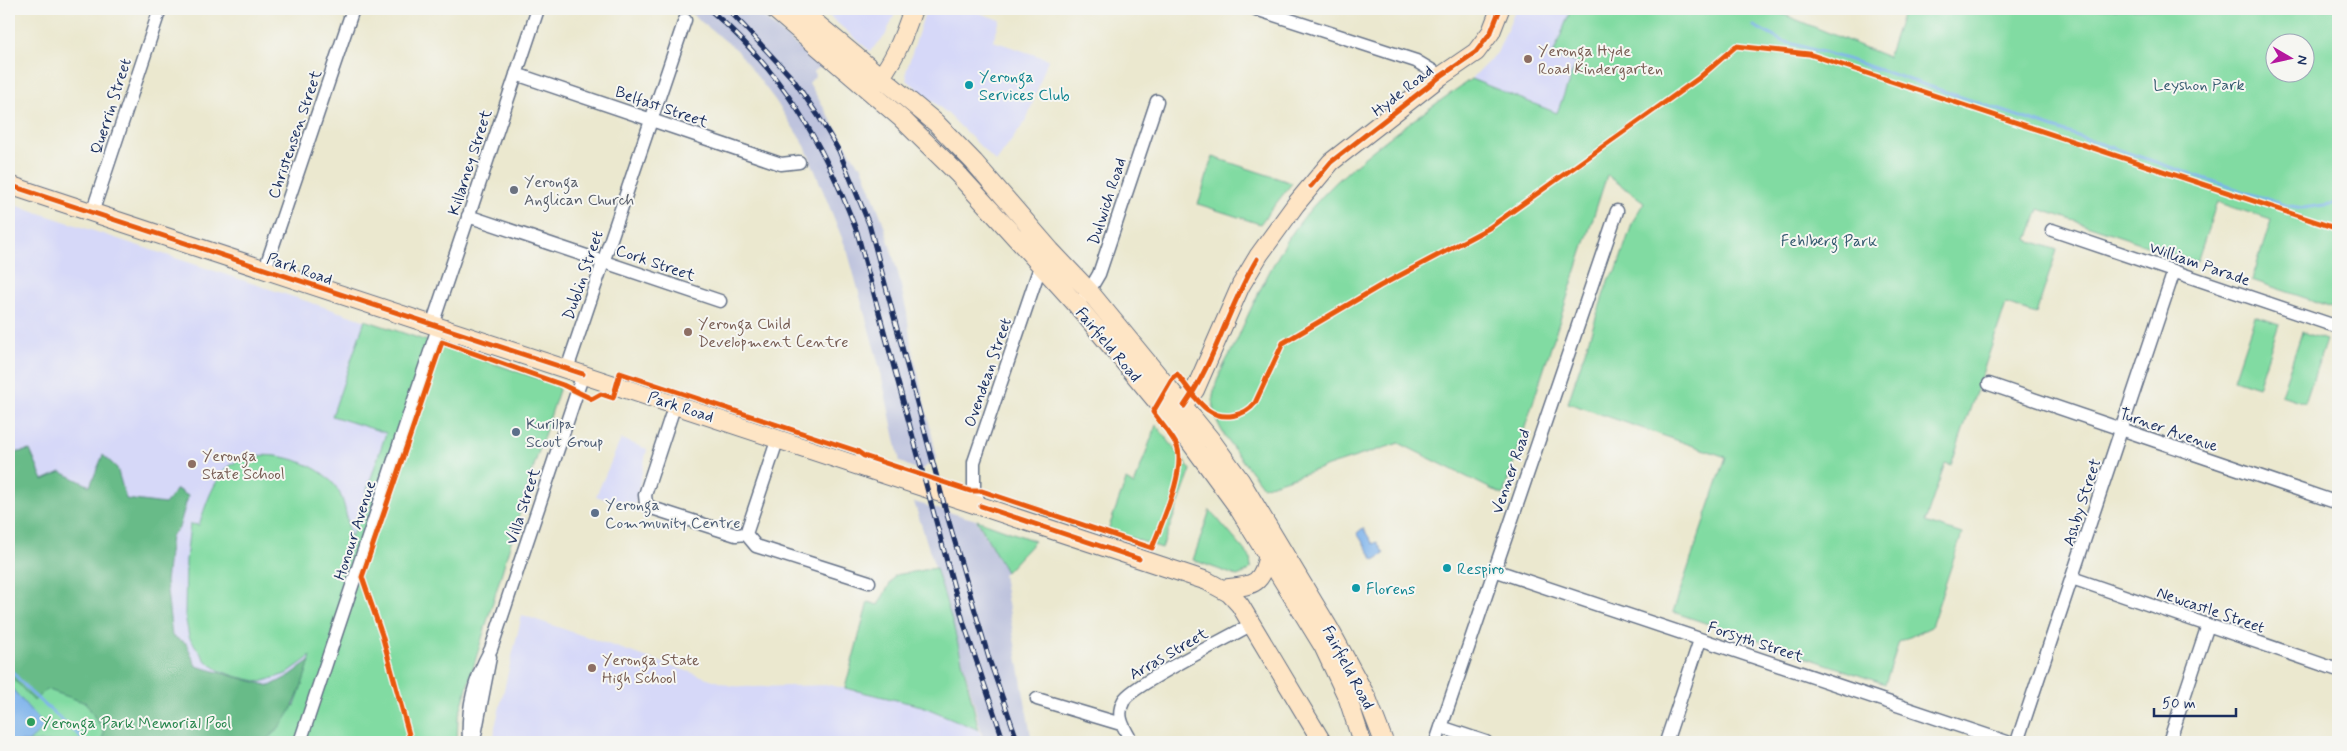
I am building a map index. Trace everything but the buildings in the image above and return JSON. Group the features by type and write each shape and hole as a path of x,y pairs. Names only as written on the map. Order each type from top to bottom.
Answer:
{"street":[{"name":"Querrin Street","path":"92,213 160,9"},
{"name":"Christensen Street","path":"265,269 353,9"},
{"name":"Killarney Street","path":"435,327 468,216 538,9"},
{"name":"Fairfield Road","path":"774,9 875,84 936,123 1089,292 1184,406 1240,480 1330,630 1367,698 1384,741"},
{"name":"Fairfield Road","path":"799,9 875,84 902,119 957,174 1040,267 1076,304 1170,418 1227,491 1268,554 1336,670 1362,742"},
{"path":"875,84 898,52 913,9"},
{"path":"1256,9 1416,61 1441,76"},
{"name":"Hyde Road","path":"1170,418 1184,406 1195,390 1241,285 1259,255 1296,204 1331,162 1441,76 1476,52 1484,44 1500,9"},
{"name":"Dublin Street","path":"575,371 604,262 685,20"},
{"name":"Belfast Street","path":"516,74 781,164 799,162"},
{"name":"Dulwich Road","path":"1076,304 1089,292 1099,274 1157,101"},
{"name":"Park Road","path":"9,185 1203,580 1222,589 1240,605 1252,624"},
{"name":"Venner Road","path":"1436,742 1617,211"},
{"name":"Cork Street","path":"468,216 720,301"},
{"name":"William Parade","path":"2052,230 2338,327"},
{"name":"Ovendean Street","path":"981,506 974,485 974,462 1040,267 1051,252"},
{"name":"Ashby Street","path":"2017,742 2174,271"},
{"name":"Honour Avenue","path":"300,742 435,327"},
{"name":"Villa Street","path":"474,742 488,679 491,649 575,371"},
{"name":"Turner Avenue","path":"1989,384 2338,503"},
{"path":"675,404 645,495 646,504 652,508 736,536 746,534 750,528 778,438"},
{"path":"746,534 756,546 869,582"},
{"path":"1222,589 1249,586 1256,582 1264,573 1268,554"},
{"name":"Forsyth Street","path":"1494,570 2008,742"},
{"name":"Newcastle Street","path":"2072,578 2338,670"},
{"path":"1252,624 1322,742"},
{"name":"Arras Street","path":"1121,724 1119,716 1124,699 1142,685 1252,624"},
{"path":"2169,742 2208,625"},
{"path":"1666,742 1700,640"},
{"name":"Villa Street","path":"469,742 473,687 477,674 491,649"},
{"path":"1037,700 1121,724 1132,742"},
{"path":"1441,727 1486,742"}],"shaded area":[{"path":"685,9 754,9 821,67 814,71 815,76 809,83 858,165 861,164 883,222 898,273 907,313 910,339 937,458 920,471 900,462 880,369 848,253 805,146 775,100 737,50"},
{"path":"821,9 897,9 885,36 870,51"},
{"path":"926,9 967,9 1000,20 993,41 1048,59 1027,119 996,162 948,114 907,80 906,72"},
{"name":"Yeronga Hyde Road Kindergarten","path":"1516,9 1562,9 1570,12 1553,55 1576,63 1557,113 1471,79 1497,53"},
{"name":"Yeronga State School","path":"9,203 418,338 295,706 115,645 9,556"},
{"path":"621,439 647,449 634,509 596,496"},
{"path":"914,502 976,520 1006,572 1003,575 1032,742 984,742 953,624"},
{"name":"Yeronga State High School","path":"522,615 731,686 830,685 922,706 979,730 984,742 494,742 495,727"}],"green space":[{"path":"1571,9 1770,9 1888,57 1904,9 2338,9 2338,309 2252,280 2271,220 2217,202 2197,262 2039,209 2028,240 2057,250 2036,314 2006,304 1951,465 1945,463 1925,522 1962,534 1931,627 1899,642 1885,684 1673,612 1726,457 1568,403 1609,278 1616,272 1633,221 1644,202 1607,175 1503,495 1399,443 1263,487 1233,448 1220,427 1213,407 1214,390 1220,372 1273,265 1305,216 1325,193 1371,152 1471,79 1557,113 1576,63 1553,55"},
{"path":"1213,157 1292,183 1260,224 1198,204"},
{"path":"2255,316 2279,324 2258,387 2234,379"},
{"path":"365,320 557,385 559,390 532,472 458,718 457,742 9,742 9,556 115,645 295,706 311,656 286,674 261,682 220,671 206,661 189,637 185,615 186,560 190,524 199,525 207,501 219,477 231,465 243,459 257,456 272,456 302,463 316,469 327,477 340,493 351,538 386,433 332,416"},
{"path":"2302,332 2326,340 2305,403 2281,395"},
{"path":"1156,425 1191,470 1162,548 1108,530 1126,480 1134,485"},
{"path":"30,450 43,480 61,472 90,486 103,455 117,468 126,499 165,504 177,489 188,496 179,528 171,536 166,582 172,636 186,643 196,666 270,686 289,676 310,661 288,716 273,734 263,742 101,742 104,733 86,703 46,689 34,701 9,674 9,454"},
{"path":"1210,510 1250,557 1251,568 1247,572 1237,576 1193,560"},
{"path":"977,520 1035,541 1006,572"},
{"path":"936,568 953,624 979,730 922,706 845,688 868,602 878,605 895,575"}],"water":[{"path":"1363,528 1373,544 1377,542 1384,554 1374,560 1357,533"},
{"path":"9,685 45,727 28,742 9,742"}],"waterway":[{"path":"1754,26 1782,41 1847,59 2284,205 2303,208 2338,203"},
{"path":"9,668 30,692 79,735 83,742"}],"railway":[{"path":"709,9 758,57 779,83 798,110 814,138 844,199 857,232 964,624 1004,742"},
{"path":"728,9 793,79 819,117 839,151 869,224 947,515 990,662 1018,742"}],"cycle path":[{"path":"1311,186 1331,162 1441,76 1476,52 1491,32 1500,9"},
{"path":"411,742 382,635 362,577 442,342 563,385 592,399 601,394 613,398 620,373 857,451 864,456 970,491 982,491 1152,548 1167,511 1179,467 1179,454 1176,444 1153,412 1174,376 1177,374 1200,403 1214,413 1233,416 1246,411 1255,403 1283,343 1380,286 1489,228 1699,78 1736,46 1809,54 2338,229"},
{"path":"9,185 583,374"},
{"path":"1184,406 1204,372 1238,295 1257,259"},
{"path":"981,506 1139,559"}],"place":[{"name":"Yeronga Hyde Road Kindergarten","path":"1528,59"},
{"name":"Yeronga Services Club","path":"969,85"},
{"name":"Yeronga Anglican Church","path":"514,190"},
{"name":"Yeronga Child Development Centre","path":"688,332"},
{"name":"Kurilpa Scout Group","path":"516,432"},
{"name":"Yeronga State School","path":"192,464"},
{"name":"Yeronga Community Centre","path":"595,513"},
{"name":"Respiro","path":"1447,568"},
{"name":"Florens","path":"1356,588"},
{"name":"Yeronga State High School","path":"592,668"},
{"name":"Yeronga Park Memorial Pool","path":"31,722"}],"park label":[{"name":"Leyshon Park","path":"2199,84"},
{"name":"Fehlberg Park","path":"1829,240"}]}
